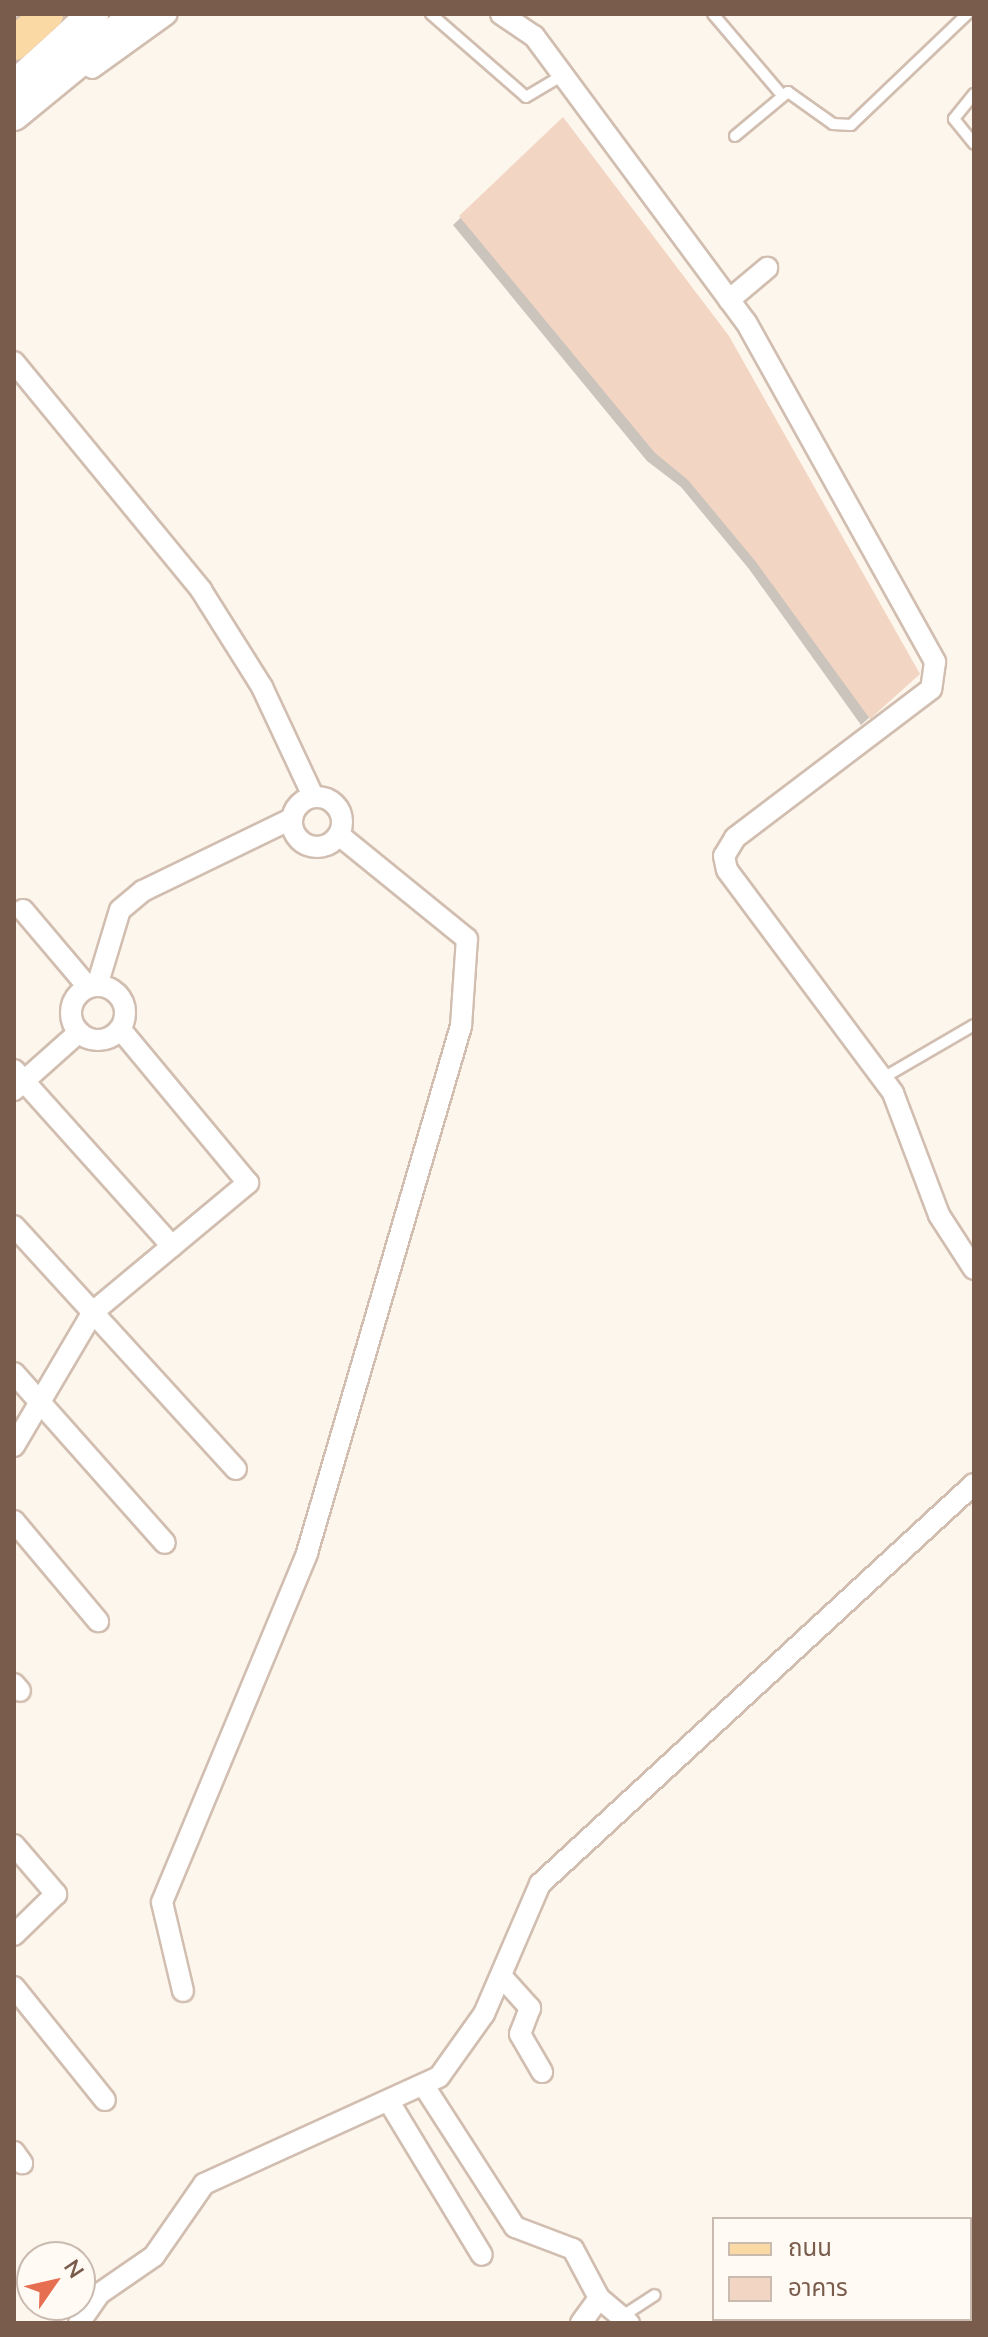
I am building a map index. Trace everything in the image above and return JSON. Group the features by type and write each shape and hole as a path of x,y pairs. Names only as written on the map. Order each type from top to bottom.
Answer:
{"main road":[{"path":"14,44 47,14"},
{"path":"22,100 93,14"},
{"path":"22,100 137,14"}],"street":[{"path":"22,100 167,14"},
{"path":"501,14 534,36 778,370 935,662 931,689 735,838 724,856 764,922 883,1078 939,1215 974,1269"},
{"path":"729,300 767,268"},
{"path":"14,362 201,590 262,687 313,796 340,811 339,835 326,846 309,846 295,836 291,819"},
{"path":"79,1032 72,1006 92,986 120,910 143,891 291,819 313,796"},
{"path":"183,1991 162,1902 307,1553 461,1026 467,939 339,835"},
{"path":"14,1446 93,1312 248,1183 120,1029 123,1003 92,986 23,910"},
{"path":"79,1032 105,1039 120,1029"},
{"path":"79,1032 17,1080 172,1246"},
{"path":"14,1226 236,1469"},
{"path":"14,1373 165,1543"},
{"path":"79,2323 99,2294 154,2256 204,2184 231,2166 426,2089 502,1977 529,1905 558,1864 974,1484"},
{"path":"14,1521 98,1621"},
{"path":"14,1845 56,1894 14,1935"},
{"path":"502,1977 530,2008 520,2034 542,2072"},
{"path":"14,1987 105,2100"},
{"path":"426,2089 515,2227 568,2244 599,2298 625,2320"},
{"path":"391,2105 482,2255"},
{"path":"581,2323 599,2298"}],"lane":[{"path":"431,14 526,97 563,75"},
{"path":"713,14 782,95"},
{"path":"735,136 782,95 798,93 833,124 851,125 967,14"},
{"path":"974,94 954,119 974,144"},
{"path":"883,1078 974,1025"},
{"path":"625,2320 655,2295"}],"building":[{"path":"563,117 729,336 920,674 870,719 756,562 688,480 655,453 459,216"}]}
